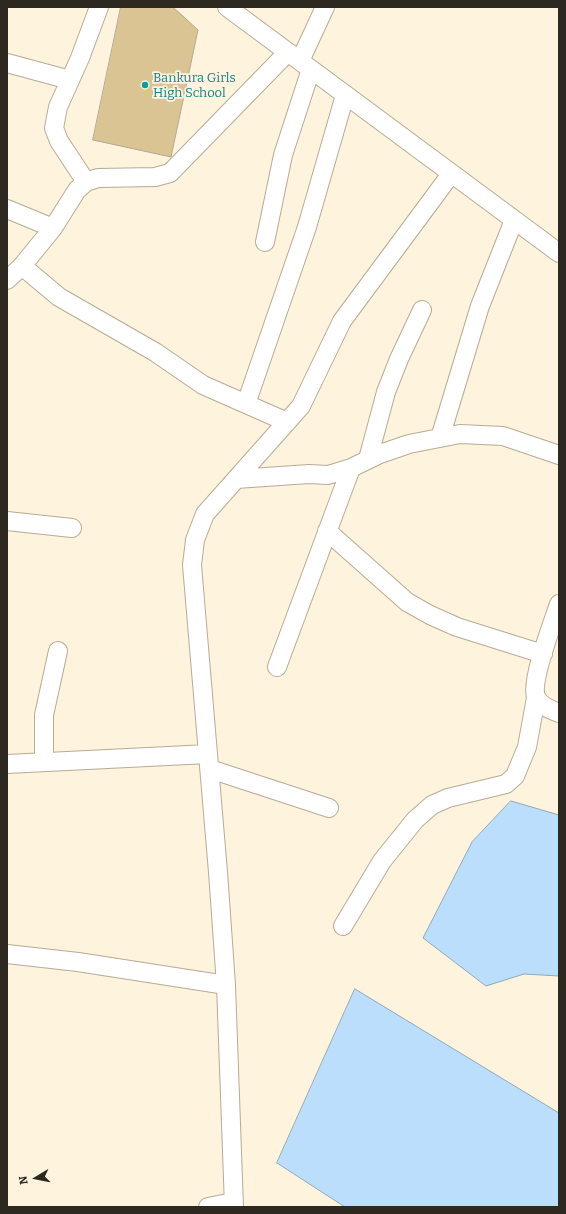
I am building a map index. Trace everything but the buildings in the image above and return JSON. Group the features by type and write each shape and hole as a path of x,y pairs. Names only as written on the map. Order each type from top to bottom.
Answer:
{"street":[{"path":"86,182 59,141 54,128 58,107 80,58 99,7"},
{"path":"227,7 559,253"},
{"path":"266,242 300,61 325,7"},
{"path":"7,280 22,266 53,228 77,190 86,182 98,178 155,177 170,172 300,61"},
{"path":"7,63 70,80"},
{"path":"246,404 307,227 345,95"},
{"path":"208,1207 234,1205 226,986 192,565 195,540 205,514 301,406 342,321 451,174"},
{"path":"7,208 53,228"},
{"path":"440,438 480,306 514,220"},
{"path":"22,266 59,297 155,352 203,385 287,422"},
{"path":"368,459 386,392 399,359 422,310"},
{"path":"236,479 309,474 328,475 351,468 380,454 409,444 460,434 503,436 559,454"},
{"path":"278,667 351,468"},
{"path":"7,521 72,528"},
{"path":"327,531 407,602 430,615 457,627 543,654"},
{"path":"343,926 382,861 415,820 432,805 506,784 515,776 527,747 536,698 535,689 537,675 559,604"},
{"path":"44,762 44,715 58,651"},
{"path":"536,698 545,707 559,713"},
{"path":"7,764 44,762 209,761 329,808"},
{"path":"7,954 78,962 226,986"}],"water":[{"path":"511,801 559,815 559,976 524,974 486,986 423,938 472,842"},
{"path":"355,989 559,1113 559,1207 345,1207 277,1163"}],"place":[{"name":"Bankura Girls High School","path":"145,85"}]}
